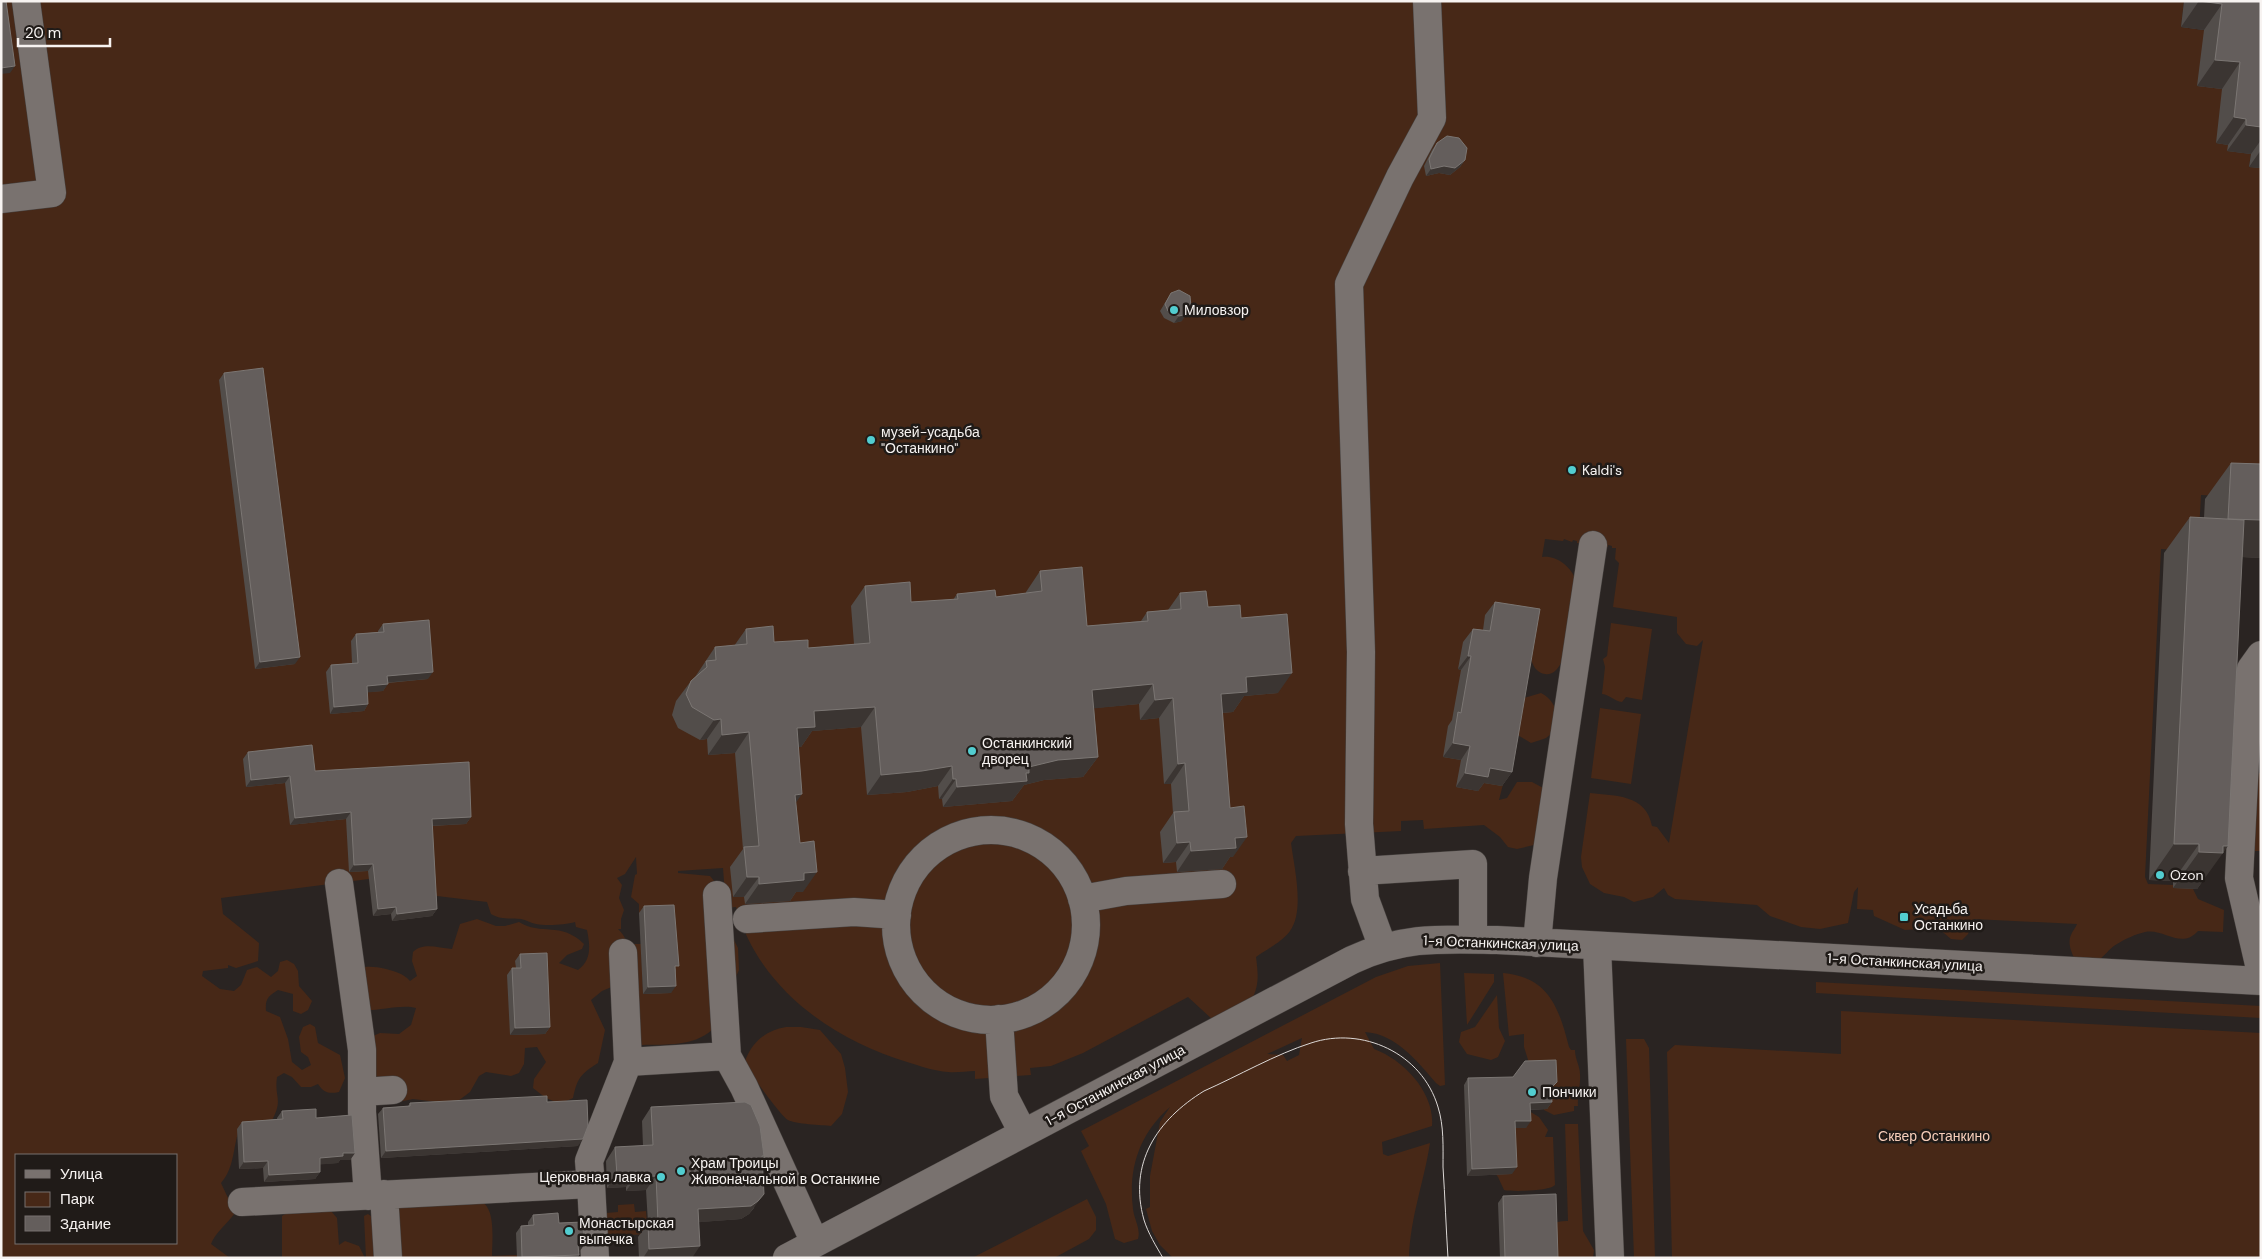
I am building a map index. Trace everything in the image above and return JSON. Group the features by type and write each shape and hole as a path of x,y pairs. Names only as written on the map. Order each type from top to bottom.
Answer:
{"street":[{"path":"1,199 52,193 26,1"},
{"path":"1383,948 1365,899 1359,824 1361,652 1348,306 1349,284 1400,177 1432,118 1428,1"},
{"path":"1537,943 1543,878 1593,545"},
{"path":"2261,655 2251,669 2249,683 2239,878 2261,973"},
{"path":"980,830 1002,831 1024,836 1049,850 1070,873 1082,899 1085,914 1084,943 1069,977 1055,995 1043,1004 1023,1013 999,1019 972,1018 944,1007 921,989 911,977 899,950 896,936 897,915 898,906 908,878 926,855 951,839 980,830"},
{"path":"1362,871 1473,864 1473,939"},
{"path":"339,883 362,1050 362,1092 376,1195 388,1258"},
{"path":"1082,899 1126,891 1222,884"},
{"path":"717,895 727,1056 744,1087 815,1243"},
{"path":"747,919 854,912 897,915"},
{"name":"1-я Останкинская улица","path":"787,1258 1344,965 1383,948 1427,939 1473,939 2261,981"},
{"path":"1597,946 1610,1258"},
{"path":"595,1258 589,1161 628,1062 622,953"},
{"path":"999,1019 1004,1096 1023,1133"},
{"path":"628,1062 727,1056"},
{"path":"362,1092 393,1090"},
{"path":"242,1202 591,1184"}],"green space":[{"path":"1,1 2184,1 2181,27 2209,31 2228,89 2216,143 2228,145 2228,151 2251,154 2249,167 2261,168 2261,498 2201,495 2198,551 2161,549 2145,877 2148,884 2173,885 2193,889 2198,899 2224,910 2223,932 2198,931 2185,939 2179,939 2159,933 2145,932 2120,942 2096,961 2077,963 2072,953 2070,938 2077,924 1974,919 1968,934 1962,940 1951,939 1938,928 1905,930 1874,916 1873,910 1857,909 1858,887 1854,892 1848,923 1820,929 1801,927 1770,916 1757,905 1675,899 1668,895 1664,888 1653,897 1634,902 1624,897 1604,893 1590,884 1582,867 1581,857 1590,793 1619,796 1636,802 1649,816 1652,826 1657,827 1669,843 1703,640 1697,646 1686,644 1677,633 1677,617 1613,607 1619,563 1615,559 1616,548 1608,545 1608,547 1577,543 1577,541 1573,540 1572,542 1564,539 1563,541 1545,539 1542,557 1562,562 1570,569 1575,578 1572,618 1566,651 1561,664 1554,672 1545,674 1537,670 1532,662 1528,643 1524,698 1541,693 1547,697 1555,708 1557,721 1552,733 1546,738 1531,743 1516,734 1499,800 1507,798 1517,782 1532,782 1545,789 1534,845 1517,849 1508,847 1500,837 1484,825 1424,829 1423,820 1401,821 1401,831 1296,836 1291,843 1296,876 1297,912 1290,931 1283,939 1256,957 1257,984 1247,1009 1213,1020 1188,997 1083,1053 1051,1066 1030,1068 1031,1075 975,1079 975,1071 938,1071 879,1052 825,1024 801,1006 761,962 747,936 736,907 726,908 723,868 678,871 678,873 710,876 720,888 732,936 738,948 739,970 712,1030 696,1039 679,1044 642,1045 638,1043 631,944 641,944 643,994 671,992 651,913 639,913 639,904 631,897 635,875 637,874 636,857 625,874 617,878 622,885 619,898 624,910 621,919 621,929 618,929 627,943 626,957 614,986 602,991 591,1000 605,1030 598,1063 587,1070 580,1078 573,1098 557,1102 547,1098 533,1088 534,1079 546,1062 537,1047 525,1048 524,1064 519,1073 511,1076 486,1072 479,1076 470,1092 454,1104 413,1099 394,1103 374,1083 366,1039 380,1033 399,1034 411,1025 416,1008 400,1007 366,1010 352,1007 340,992 352,973 363,967 377,967 399,973 410,981 417,976 412,961 413,952 426,946 452,949 460,924 477,919 496,926 505,926 519,922 527,926 559,931 576,937 584,944 582,949 567,955 559,963 578,970 583,966 588,957 587,930 576,927 575,922 545,925 534,924 521,919 498,917 491,914 487,902 437,896 421,907 400,875 221,898 223,914 259,943 258,961 236,968 228,965 228,968 203,971 202,976 220,989 234,991 241,985 247,970 257,967 271,977 278,971 280,962 287,960 294,964 298,971 299,986 312,1001 308,1010 301,1014 293,1011 293,994 278,990 268,998 266,1011 280,1017 288,1039 292,1062 302,1070 311,1065 308,1057 301,1052 299,1037 303,1027 310,1024 315,1027 318,1043 340,1055 345,1078 339,1092 332,1093 322,1089 318,1084 311,1087 301,1087 292,1077 284,1073 277,1077 278,1103 271,1122 241,1125 232,1162 221,1183 235,1213 218,1232 211,1244 230,1258 1,1258"},
{"path":"1611,623 1652,629 1642,700 1626,697 1622,702 1602,694 1605,667 1603,659 1607,656"},
{"path":"1600,708 1641,714 1631,784 1591,778"},
{"path":"2258,773 2261,773 2261,851 2254,851"},
{"path":"1440,963 1445,1085 1440,1086 1436,1083 1396,1043 1376,1034 1365,1032 1374,1049 1396,1061 1415,1079 1423,1090 1432,1114 1432,1126 1382,1142 1383,1154 1388,1156 1430,1143 1412,1229 1409,1258 1173,1258 1160,1245 1152,1231 1146,1209 1150,1207 1150,1176 1160,1122 1170,1107 1150,1129 1143,1141 1134,1166 1132,1194 1139,1232 1138,1239 1124,1243 1115,1239 1106,1204 1081,1151 1089,1146 1081,1131 1376,977 1408,966","holes":["1302,1038 1299,1055 1287,1061 1283,1055 1267,1054"]},
{"path":"1464,973 1494,974 1494,982 1467,1025"},
{"path":"1503,973 1519,976 1531,981 1550,997 1556,1008 1569,1047 1571,1050 1575,1050 1580,1071 1578,1106 1574,1106 1574,1111 1554,1115 1544,1110 1524,1047 1524,1034 1509,1036"},
{"path":"1816,982 2261,1006 2261,1018 1816,993"},
{"path":"1497,995 1499,1028 1505,1041 1498,1057 1491,1060 1467,1054 1459,1042 1461,1032 1475,1027"},
{"name":"Сквер Останкино","path":"1841,1011 2261,1033 2261,1258 1672,1258 1667,1052 1675,1045 1841,1054"},
{"path":"786,1027 820,1030 841,1054 848,1092 842,1114 831,1126 788,1120 744,1064 750,1050 759,1039 771,1032"},
{"path":"1626,1039 1644,1039 1649,1048 1655,1258 1634,1258"},
{"path":"1529,1111 1539,1117 1548,1130 1545,1137 1553,1137 1555,1185 1539,1190 1504,1190 1498,1177 1486,1161"},
{"path":"1565,1124 1578,1124 1583,1231 1594,1250 1593,1258 1523,1258 1541,1233 1547,1228 1553,1224 1568,1221"},
{"path":"400,1193 482,1202 486,1206 491,1219 493,1235 492,1256 517,1255 517,1258 402,1258 400,1229 396,1226"},
{"path":"1087,1199 1096,1217 1096,1230 1089,1239 1054,1258 972,1258"},
{"path":"634,1204 635,1212 646,1211 648,1234 630,1235 631,1240 608,1241 606,1213 618,1212 618,1205"},
{"path":"331,1211 337,1218 339,1245 345,1241 359,1246 365,1258 282,1258 282,1216 287,1213"},
{"path":"368,1214 372,1217 375,1258 366,1258 364,1216"}],"building":[{"path":"1,1 6,1 15,66 1,68"},
{"path":"2199,1 2261,1 2261,127 2246,125 2246,119 2234,117 2240,62 2215,60 2222,4"},
{"path":"1447,136 1459,138 1467,148 1465,160 1455,168 1444,166 1431,169 1429,159 1437,143"},
{"path":"1179,290 1190,296 1191,307 1187,314 1179,316 1168,311 1165,304 1171,293"},
{"path":"263,368 300,657 260,662 224,373"},
{"path":"2231,463 2261,464 2261,520 2228,519"},
{"path":"2190,517 2244,520 2228,846 2223,846 2223,853 2199,852 2199,844 2174,844"},
{"name":"Останкинский дворец","path":"1082,567 1087,626 1148,621 1147,612 1181,609 1180,593 1206,591 1208,607 1240,605 1241,618 1287,614 1292,673 1246,677 1247,692 1221,694 1230,808 1244,806 1247,837 1235,838 1236,848 1191,851 1190,842 1177,843 1174,812 1189,811 1185,763 1178,764 1173,698 1155,700 1153,684 1092,690 1098,757 1058,760 1029,767 1029,773 1026,773 1027,781 957,787 956,779 953,779 952,766 881,775 875,707 814,711 815,727 797,728 802,794 795,795 800,843 814,841 817,872 804,873 804,880 759,884 759,877 747,877 744,847 759,846 749,732 722,735 721,719 714,720 692,707 686,694 691,681 707,667 706,661 716,660 715,647 747,644 746,629 773,626 774,642 808,640 808,648 870,643 865,586 910,582 911,602 958,599 957,594 995,590 996,597 1042,591 1040,571"},
{"path":"1495,602 1540,609 1512,772 1490,768 1488,777 1465,773 1470,746 1453,743 1458,712 1461,713 1471,656 1468,656 1473,629 1490,631"},
{"path":"429,620 433,672 387,676 388,684 367,686 368,704 334,707 331,665 358,663 356,634 384,632 383,624"},
{"path":"312,745 315,771 469,762 471,817 432,819 437,909 397,914 396,907 378,909 373,864 354,865 351,812 295,818 290,776 251,780 248,752"},
{"path":"674,905 679,966 675,966 676,986 648,987 644,906"},
{"path":"547,953 550,1027 515,1028 512,968 521,968 520,954"},
{"path":"1556,1060 1557,1082 1551,1088 1552,1102 1530,1103 1531,1121 1515,1121 1517,1167 1472,1169 1468,1078 1513,1077 1525,1061"},
{"path":"547,1096 547,1102 587,1100 588,1126 583,1139 386,1151 383,1108 410,1106 410,1103"},
{"name":"Храм Троицы Живоначальной в Останкине","path":"745,1102 751,1105 760,1126 764,1156 762,1156 764,1194 751,1206 698,1209 700,1246 649,1249 648,1223 658,1222 656,1176 636,1177 636,1174 617,1175 615,1147 653,1145 651,1107"},
{"path":"316,1109 316,1118 352,1115 355,1153 343,1153 343,1156 320,1158 320,1172 269,1175 268,1161 244,1162 242,1122 283,1119 282,1111"},
{"path":"1556,1194 1558,1258 1505,1258 1503,1196"},
{"path":"558,1213 559,1223 583,1222 584,1245 578,1245 579,1255 522,1257 521,1226 534,1225 533,1215"}],"tram line":[{"path":"1163,1258 1144,1220 1140,1199 1140,1180 1144,1162 1150,1145 1160,1130 1173,1115 1204,1091 1271,1059 1311,1043 1330,1039 1350,1038 1388,1048 1419,1072 1430,1088 1438,1107 1442,1129 1448,1258"}],"place":[{"name":"Миловзор","path":"1174,310"},
{"name":"музей-усадьба \"Останкино\"","path":"871,440"},
{"name":"Kaldi's","path":"1572,470"},
{"name":"Останкинский дворец","path":"972,751"},
{"name":"Ozon","path":"2160,875"},
{"name":"Усадьба Останкино","path":"1904,917"},
{"name":"Пончики","path":"1532,1092"},
{"name":"Храм Троицы Живоначальной в Останкине","path":"681,1171"},
{"name":"Церковная лавка","path":"661,1177"},
{"name":"Монастырская выпечка","path":"569,1231"}]}
